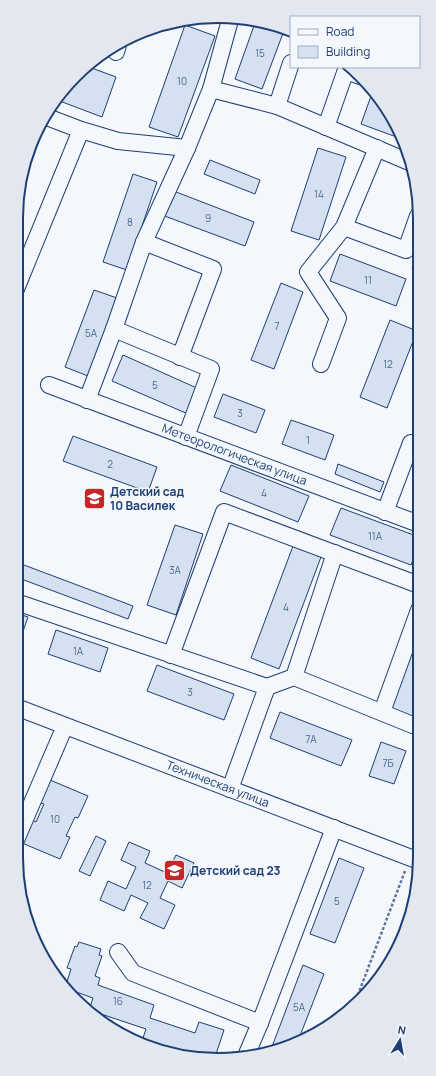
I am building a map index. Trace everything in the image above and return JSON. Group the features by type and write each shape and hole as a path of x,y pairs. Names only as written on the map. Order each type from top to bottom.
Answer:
{"street":[{"path":"87,400 114,330 144,242 187,148 211,88 229,23"},
{"path":"277,106 290,66"},
{"path":"326,127 350,74"},
{"path":"211,88 277,106 404,160"},
{"path":"50,118 81,130 118,141 187,148"},
{"path":"23,271 81,130"},
{"path":"321,364 338,318 308,272 344,227 377,148"},
{"path":"344,227 406,250 413,230"},
{"path":"144,242 213,269 180,357"},
{"path":"114,330 211,369 186,437"},
{"name":"Метеорологическая улица","path":"49,386 413,522"},
{"path":"385,512 411,443"},
{"path":"171,654 224,512 413,583"},
{"path":"294,677 335,553"},
{"path":"23,604 267,687 294,677 413,725"},
{"path":"382,712 413,627"},
{"path":"230,789 267,687"},
{"name":"Техническая улица","path":"23,710 413,859"},
{"path":"23,824 66,726"},
{"path":"248,1050 334,828"},
{"path":"118,952 133,973 260,1023"}],"path":[{"path":"359,993 413,865"}],"building":[{"path":"185,26 187,26 215,36 178,137 149,127"},
{"path":"254,27 283,34 262,89 235,79"},
{"path":"92,68 116,77 102,117 61,102 71,89"},
{"path":"371,96 395,136 361,124"},
{"path":"318,148 346,157 319,240 291,231"},
{"path":"210,160 260,180 255,194 204,174"},
{"path":"133,174 157,182 127,270 103,262"},
{"path":"171,190 254,222 245,246 162,215"},
{"path":"340,254 406,279 396,306 330,281"},
{"path":"281,283 303,292 274,369 251,360"},
{"path":"94,290 117,298 88,376 65,367"},
{"path":"390,320 413,329 413,341 387,408 360,397"},
{"path":"123,355 199,389 188,414 112,381"},
{"path":"223,394 265,410 256,433 214,417"},
{"path":"291,420 334,435 325,460 282,444"},
{"path":"73,436 157,467 148,492 63,461"},
{"path":"338,464 384,482 380,492 335,474"},
{"path":"231,465 309,496 298,522 220,491"},
{"path":"341,508 413,535 413,560 411,565 330,535"},
{"path":"175,525 203,534 176,615 147,605"},
{"path":"293,546 321,557 279,669 251,658"},
{"path":"23,565 133,606 128,619 23,580"},
{"path":"23,615 28,617 23,631"},
{"path":"56,630 108,648 100,672 48,654"},
{"path":"413,643 413,718 388,709"},
{"path":"157,665 234,694 224,720 147,691"},
{"path":"280,712 352,740 341,766 270,738"},
{"path":"381,742 406,751 394,784 369,776"},
{"path":"50,780 88,796 78,818 75,817 66,836 70,837 60,859 23,843 32,820 36,822 44,804 40,803"},
{"path":"96,836 106,841 90,876 79,871"},
{"path":"129,842 150,851 145,863 167,873 176,855 194,863 182,888 168,881 160,898 175,905 164,929 140,918 148,903 131,895 124,911 100,900 108,881 126,889 136,867 121,860"},
{"path":"339,858 364,868 335,943 310,934"},
{"path":"79,942 101,949 99,955 102,956 95,976 100,978 98,985 154,1005 150,1018 195,1033 199,1022 224,1030 216,1053 205,1053 180,1049 155,1043 143,1038 146,1029 99,1013 90,1006 93,998 76,992 67,982 71,969 67,968 75,946 77,947"},
{"path":"303,965 324,974 300,1035 273,1045"}],"place":[{"name":"Детский сад 10 Василек","path":"94,499"},
{"name":"Детский сад 23","path":"174,871"}]}
